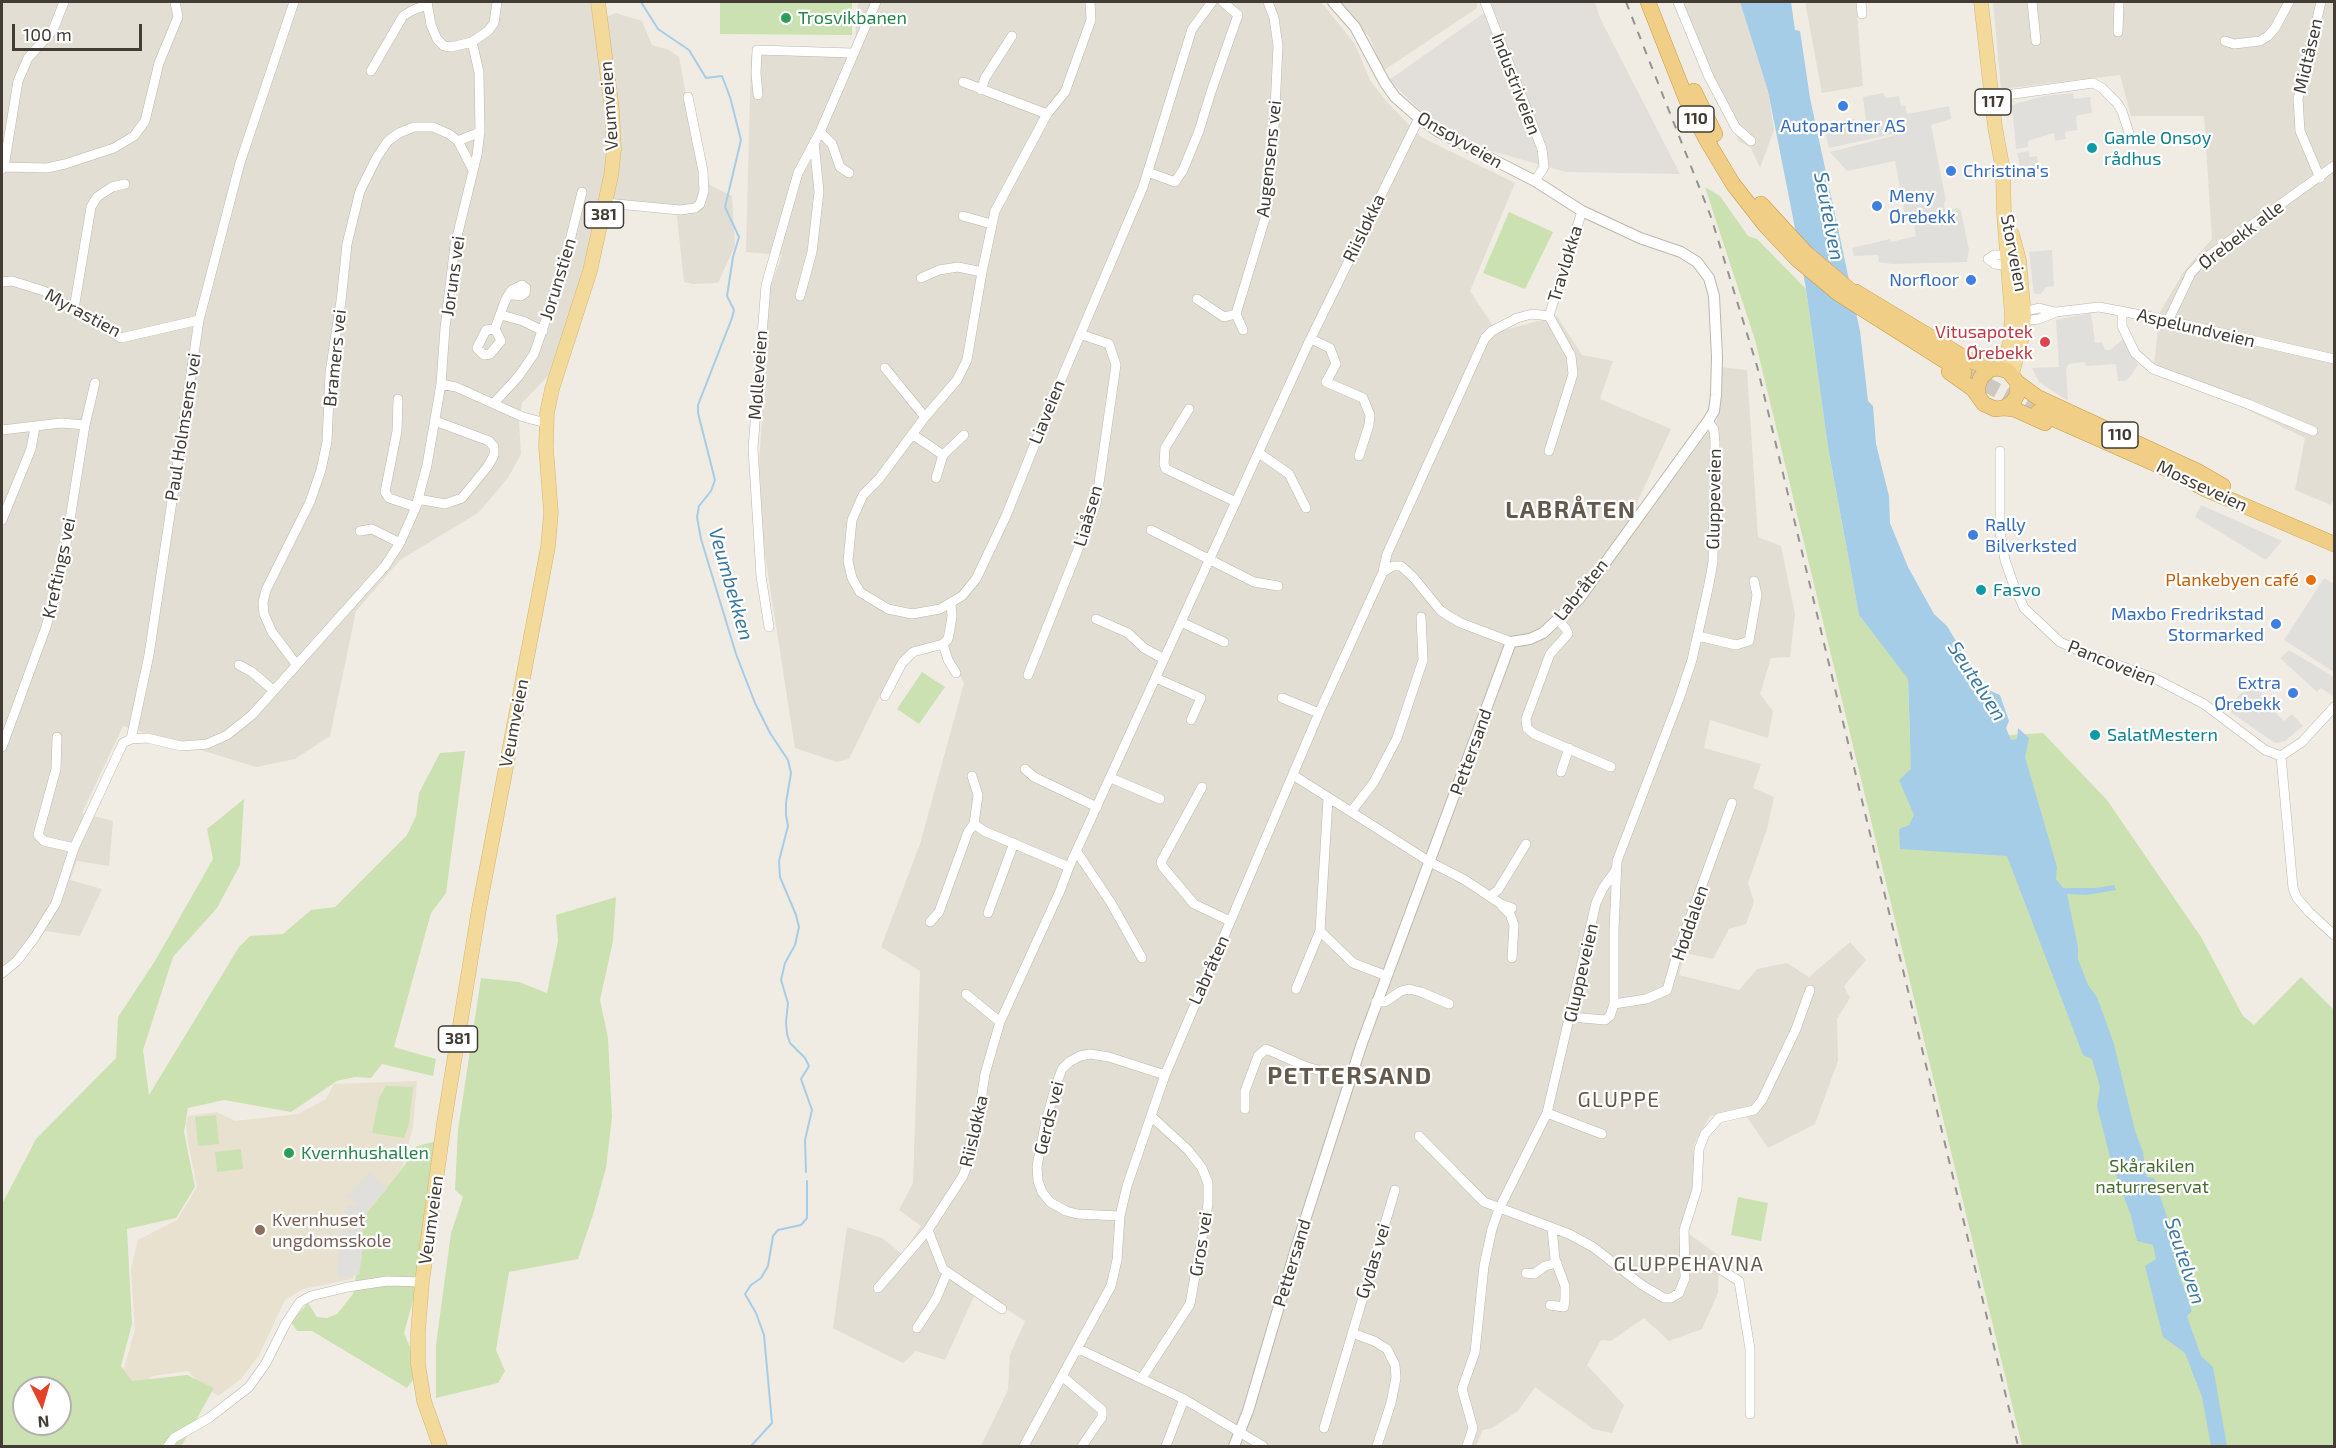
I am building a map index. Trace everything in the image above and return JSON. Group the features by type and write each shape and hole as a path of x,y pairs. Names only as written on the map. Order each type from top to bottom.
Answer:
{"highway":[{"name":"110","path":"1648,2 1687,101 1706,139 1733,184 1767,220 1806,253 1844,291 1960,379 1988,406 2028,415 2109,452 2205,489"},
{"name":"110","path":"1659,2 1710,124 1767,220"},
{"name":"110","path":"1878,316 1966,370"},
{"name":"110","path":"1878,316 1965,358 2005,373 2037,396 2187,466 2223,486"},
{"path":"1978,394 1981,377 2005,373 2016,399 2004,408"},
{"name":"Mosseveien","path":"2334,534 2039,409 2205,489 2334,544"}],"main road":[{"name":"Veumveien","path":"440,1446 428,1414 418,1364 422,1282 468,972 548,547 551,513 546,423 552,389 590,271 611,176 613,130 598,2"},
{"name":"Storveien","path":"1981,2 2020,316 2005,373"}],"street":[{"path":"64,2 53,30 28,58 18,81 3,168 56,166 114,148 134,136 145,121 159,63 178,17 175,2"},
{"name":"Paul Holmsens vei","path":"2,974 17,961 56,903 74,848 116,754 123,743 131,739 149,655 199,320 240,163 294,2"},
{"path":"371,71 403,16 413,10 427,3 434,33 440,43 448,47 456,47 472,42 492,28 497,2"},
{"name":"Mølleveien","path":"769,627 761,576 753,448 766,285 798,173 820,132 852,53 876,2"},
{"path":"885,696 902,663 913,652 943,644 948,639 951,604 933,611 912,614 888,609 860,592 852,578 848,561 852,520 863,495 879,479 925,417 957,380 967,360 995,211 1047,114 1065,92 1091,20 1090,2"},
{"name":"Liaveien","path":"951,604 967,591 976,579 1006,516 1148,172 1187,42 1198,18 1212,2"},
{"path":"1148,172 1175,182 1183,170 1199,131 1238,15 1223,2"},
{"name":"Augensens vei","path":"1236,314 1266,215 1273,150 1278,46 1274,18 1268,2"},
{"name":"Onsøyveien","path":"1333,2 1355,27 1395,97 1439,132 1534,181"},
{"name":"Industriveien","path":"1485,2 1542,148 1544,167 1534,181"},
{"path":"1678,2 1709,78 1736,128 1751,141"},
{"path":"1861,2 1862,14"},
{"path":"2032,2 2037,41"},
{"path":"2118,32 2119,2"},
{"path":"2225,41 2234,44 2260,41 2275,28 2289,2"},
{"name":"Midtåsen","path":"2320,2 2298,99 2300,131 2320,178"},
{"path":"981,90 985,78 1012,36"},
{"name":"Joruns vei","path":"131,739 147,738 181,746 207,744 227,735 239,726 374,580 400,543 417,503 427,465 441,384 445,328 456,245 477,155 480,132 479,72 472,42"},
{"path":"758,95 757,50 852,53"},
{"path":"963,82 1047,114"},
{"path":"1992,97 2093,83 2102,88 2117,103 2129,133"},
{"path":"606,203 680,210 695,208 700,204 704,191 703,171 688,97"},
{"name":"Riisløkka","path":"879,1288 928,1230 958,1186 969,1163 977,1132 986,1074 1000,1022 1311,339 1419,118"},
{"name":"Bramers vei","path":"296,664 272,632 264,614 263,602 266,590 310,502 323,463 328,432 330,373 349,231 356,205 377,157 393,136 406,129 423,125 441,130 459,141"},
{"path":"473,170 459,141 480,132"},
{"path":"820,132 832,144 840,167 849,173"},
{"path":"800,296 812,252 819,192 814,142"},
{"name":"Ørebekk alle","path":"2168,321 2191,273 2203,260 2334,166"},
{"name":"Gluppeveien","path":"1467,1446 1473,1428 1462,1389 1474,1355 1485,1259 1499,1209 1547,1113 1596,903 1616,870 1619,851 1679,699 1698,636 1713,562 1715,442 1714,430 1708,421 1714,411 1717,357 1714,296 1705,270 1681,252 1640,238 1582,211 1534,181"},
{"path":"74,309 91,207 97,197 104,192 112,187 125,184"},
{"name":"Jorunstien","path":"494,403 529,364 543,331 569,248 582,192"},
{"name":"Travløkka","path":"1549,451 1573,374 1571,356 1549,316 1582,211"},
{"path":"963,216 991,224"},
{"path":"921,278 939,270 958,267 982,273"},
{"name":"Myrastien","path":"2,282 12,281 44,291 121,338 199,320"},
{"path":"495,329 502,306 509,294"},
{"path":"1197,299 1224,317 1236,314 1243,330"},
{"name":"Aspelundveien","path":"2020,316 2039,319 2056,312 2099,307 2334,359"},
{"path":"2122,312 2122,326 2135,353 2153,369 2313,431"},
{"name":"Travløkka","path":"1485,338 1492,331 1517,318 1532,314 1549,316"},
{"name":"Jorunstien","path":"501,315 523,321 543,331"},
{"name":"Liaåsen","path":"1028,675 1096,504 1116,365 1109,345 1080,334"},
{"name":"Labråten","path":"1024,1446 1112,1286 1126,1186 1165,1075 1319,713 1383,572 1387,554 1485,338"},
{"path":"1311,339 1330,348 1336,364 1326,382 1363,398 1370,415 1359,456"},
{"path":"885,368 925,417"},
{"name":"Kreftings vei","path":"2,747 46,627 62,570 85,425 95,383"},
{"path":"441,384 456,387 522,417 546,423"},
{"path":"398,399 397,431 384,489 389,498 417,503 445,504 462,498 488,466 494,455 494,447 489,441 435,421"},
{"path":"1189,409 1165,448 1166,469 1236,502"},
{"name":"Labråten","path":"1511,642 1537,636 1558,620 1587,589 1708,421"},
{"path":"2,430 62,423 85,425"},
{"path":"2,520 31,449 35,427"},
{"path":"912,434 943,455"},
{"path":"936,478 943,455 964,435"},
{"name":"Pancoveien","path":"2000,452 2000,532 2008,569 2024,608 2060,642 2154,678 2204,704 2265,750 2282,756"},
{"path":"1259,453 1288,474 1306,508"},
{"path":"360,531 372,529 400,543"},
{"path":"1151,530 1254,582 1278,586"},
{"path":"1383,572 1393,566 1401,566 1447,615 1461,623 1511,642"},
{"path":"1698,636 1736,645 1749,641 1757,595 1754,581"},
{"path":"1351,812 1374,782 1401,728 1423,660 1421,617"},
{"path":"1096,619 1128,633 1144,648 1164,659"},
{"path":"1558,620 1568,634 1550,654 1526,724 1534,734 1611,767"},
{"path":"1181,622 1224,642"},
{"name":"Pettersand","path":"1234,1446 1350,1079 1511,642"},
{"path":"943,644 948,660 956,673"},
{"path":"239,665 252,672 273,690"},
{"path":"1156,678 1201,698 1191,720"},
{"path":"1282,698 1319,713"},
{"path":"2334,707 2302,742 2282,756 2293,888 2297,898 2309,912 2334,935"},
{"path":"57,737 56,769 38,835 44,841 74,848"},
{"path":"1561,772 1569,748"},
{"path":"1025,769 1034,777 1097,807"},
{"path":"1293,775 1430,862 1501,904 1512,908"},
{"path":"930,922 939,912 968,832 974,824 978,795 972,776"},
{"path":"1111,778 1160,799"},
{"path":"1202,787 1161,862 1194,904 1230,921"},
{"path":"1296,989 1320,930 1328,799"},
{"name":"Høddalen","path":"1571,1017 1605,1020 1610,1016 1614,1004 1646,999 1667,990 1679,948 1732,803"},
{"path":"974,824 984,831 1069,867"},
{"path":"988,913 1014,843"},
{"path":"1490,897 1497,890 1526,844"},
{"path":"1077,852 1111,903 1142,958"},
{"path":"1614,1004 1616,870"},
{"path":"1501,904 1510,914 1514,925 1512,958"},
{"path":"1320,930 1353,963 1387,976"},
{"path":"1377,1002 1385,1002 1401,991 1409,989 1449,1004"},
{"path":"1419,1136 1485,1202 1593,1247 1642,1285 1664,1298 1671,1298 1679,1293 1685,1278 1684,1230 1697,1189 1699,1149 1705,1134 1719,1118 1754,1110 1762,1100 1796,1029 1810,990"},
{"path":"966,994 1000,1022"},
{"path":"1245,1109 1245,1091 1258,1056 1266,1049 1307,1067 1350,1079"},
{"name":"Gerds vei","path":"1120,1216 1077,1214 1066,1211 1050,1202 1041,1192 1037,1166 1056,1084 1065,1065 1080,1056 1090,1054 1109,1057 1165,1075"},
{"path":"1547,1113 1602,1134"},
{"name":"Gros vei","path":"1142,1378 1190,1304 1208,1198 1206,1176 1197,1160 1151,1116"},
{"name":"Gydas vei","path":"1324,1428 1395,1190"},
{"path":"1550,1305 1561,1308 1565,1304 1565,1286 1557,1263 1552,1228"},
{"path":"928,1230 940,1264 947,1273 1002,1309"},
{"path":"1526,1273 1534,1275 1545,1266 1557,1263"},
{"path":"1686,1264 1712,1264 1739,1281 1750,1349 1750,1414"},
{"path":"917,1328 936,1299 947,1273"},
{"path":"168,1446 174,1438 209,1418 249,1387 266,1363 286,1323 300,1302 311,1296 377,1283 422,1282"},
{"path":"1352,1333 1374,1341 1387,1349 1395,1365 1396,1378 1391,1403 1377,1446"},
{"path":"1079,1349 1184,1399 1263,1446"},
{"path":"1062,1376 1102,1410 1102,1417 1082,1446"},
{"path":"1166,1446 1184,1399"}],"shaded area":[{"path":"2,2 593,2 596,21 616,13 642,21 652,45 669,50 679,57 702,181 732,196 735,246 718,283 684,282 676,207 620,203 602,194 586,264 548,376 522,403 519,421 521,454 508,478 478,513 400,560 356,611 330,736 295,759 256,767 123,726 82,813 113,821 109,866 77,861 70,880 102,889 80,936 38,930 2,972"},
{"path":"858,2 1321,2 1355,44 1370,80 1386,101 1421,137 1515,183 1470,291 1497,332 1557,316 1582,355 1613,361 1600,399 1671,429 1636,505 1647,515 1717,420 1720,367 1747,370 1758,537 1781,546 1795,614 1790,657 1771,658 1760,694 1773,711 1768,738 1710,720 1704,748 1761,764 1753,788 1774,797 1767,829 1748,883 1754,902 1746,924 1729,929 1713,959 1685,953 1679,975 1739,990 1757,969 1787,963 1809,977 1850,942 1866,960 1844,986 1850,998 1837,1019 1838,1061 1815,1124 1768,1148 1743,1111 1710,1116 1694,1144 1695,1185 1684,1230 1719,1256 1718,1293 1702,1329 1669,1341 1644,1318 1611,1341 1601,1340 1587,1365 1624,1405 1612,1433 1593,1429 1535,1387 1518,1411 1492,1428 1483,1430 1476,1446 981,1446 1008,1390 1010,1355 1025,1321 977,1290 945,1360 916,1351 903,1363 833,1328 847,1227 882,1238 902,1254 921,1226 899,1210 913,1183 920,971 881,947 920,844 964,683 942,641 913,649 894,667 849,759 837,762 795,748 763,542 759,466 770,288 782,255 746,252 751,55 854,57"},
{"path":"1339,2 1477,2 1477,8 1383,71 1370,38"},
{"path":"1487,2 1595,2 1600,18 1680,174 1566,172 1491,151 1428,118 1389,80 1487,11"},
{"path":"1675,2 1740,2 1768,91 1774,130 1760,168 1751,148 1739,141 1712,91"},
{"path":"1805,2 1856,2 1863,86 1822,93"},
{"path":"1993,2 2334,2 2334,496 2331,505 2295,490 2305,438 2154,364 2160,312 2184,271 2212,239 2204,116 2131,116 2120,75 2001,89"},
{"path":"1883,93 1886,98 1899,96 1901,106 1905,105 1907,114 1949,106 1951,119 1931,125 1946,201 1945,210 1958,208 1961,211 1969,250 1967,262 1892,264 1879,262 1878,255 1854,256 1852,248 1890,239 1891,242 1916,236 1913,220 1906,221 1895,161 1847,171 1830,152 1893,136 1893,134 1829,148 1823,124 1855,119 1856,123 1866,122 1863,97"},
{"path":"2073,93 2074,99 2090,97 2092,113 2078,115 2077,130 2065,132 2066,139 2055,141 2054,133 2049,134 2028,141 2028,147 2016,149 2012,105 2044,96"},
{"path":"2029,151 2030,157 2037,156 2040,172 2022,174 2017,153"},
{"path":"2052,250 2054,286 2046,287 2041,294 2034,294 2029,252"},
{"path":"2091,313 2095,343 2102,342 2105,350 2110,350 2123,339 2138,365 2125,381 2118,381 2116,364 2086,366 2085,362 2069,364 2066,369 2068,401 2039,382 2032,368 2059,367 2056,320"},
{"path":"2201,505 2282,541 2266,560 2195,517"},
{"path":"2324,578 2334,584 2334,672 2284,640"},
{"path":"2289,650 2334,677 2334,697 2321,688 2317,692 2280,658"},
{"path":"2251,683 2262,694 2260,697 2284,721 2292,714 2303,726 2285,741 2275,743 2226,709"},
{"name":"Kvernhuset ungdomsskole","path":"417,1081 413,1127 402,1169 365,1215 353,1279 303,1289 285,1300 259,1355 241,1379 218,1396 188,1371 153,1376 140,1386 120,1382 135,1330 131,1269 138,1240 177,1220 197,1187 188,1142 186,1124 188,1116 217,1112 235,1121 298,1114 326,1099 334,1084"},
{"path":"370,1172 387,1189 368,1209 363,1227 363,1239 340,1242 339,1231 353,1229 343,1220 347,1205 361,1206 347,1197"},
{"path":"363,1248 359,1275 337,1277 340,1249"}],"green space":[{"name":"Trosvikbanen","path":"720,2 852,2 852,35 720,34"},
{"name":"Skårakilen naturreservat","path":"1705,187 1720,196 1748,236 1757,239 1806,289 1828,447 1859,615 1908,678 1910,741 2043,733 2107,800 2201,937 2243,1016 2254,1025 2301,977 2334,1010 2334,1446 2022,1446 1755,340"},
{"path":"1509,212 1553,232 1525,289 1483,273"},
{"path":"922,672 945,687 919,724 897,709"},
{"path":"465,751 446,893 431,913 394,1047 436,1059 433,1076 382,1064 371,1078 355,1077 337,1081 291,1112 224,1100 188,1108 184,1132 195,1187 176,1218 127,1229 132,1324 121,1366 132,1381 187,1375 214,1388 182,1445 179,1446 2,1446 2,1204 36,1139 116,1058 118,1017 155,961 213,859 207,829 244,799 240,865 217,908 173,957 143,1050 149,1095 239,947 250,936 283,934 311,910 335,907 407,835 416,816 419,793 440,753"},
{"path":"616,897 613,941 600,1000 608,1038 612,1117 606,1168 578,1259 509,1272 496,1350 505,1371 498,1383 436,1398 436,1345 451,1233 463,1197 455,1190 458,1130 481,978 519,982 547,993 558,941 556,915"},
{"path":"386,1086 413,1087 409,1124 404,1138 372,1133 379,1098"},
{"path":"216,1115 219,1144 198,1146 195,1117"},
{"path":"437,1141 414,1297 404,1333 410,1347 415,1377 407,1388 312,1331 297,1331 291,1322 308,1303 317,1317 327,1318 337,1314 353,1294 365,1215 402,1169 417,1146"},
{"path":"241,1149 243,1169 217,1172 215,1152"},
{"path":"1738,1197 1768,1203 1761,1241 1731,1235"}],"water":[{"name":"Seutelven","path":"1740,2 1791,2 1795,30 1800,31 1810,98 1860,331 1868,401 1873,406 1876,444 1889,496 1890,523 1908,567 1934,614 1947,626 1984,688 2000,695 2009,721 2006,728 2011,740 2017,739 2018,728 2029,738 2025,757 2057,867 2056,879 2063,888 2096,888 2114,885 2116,890 2087,895 2067,894 2078,947 2078,959 2088,985 2097,997 2114,1044 2135,1131 2143,1152 2147,1177 2154,1178 2169,1223 2176,1266 2192,1311 2187,1316 2201,1356 2213,1367 2227,1446 2211,1446 2202,1397 2185,1353 2163,1337 2145,1266 2156,1259 2153,1245 2137,1241 2131,1216 2111,1161 2097,1106 2100,1087 2092,1059 2083,1055 2007,856 1900,849 1899,829 1909,825 1914,815 1899,780 1911,769 1908,679 1859,615 1828,447 1806,289 1793,218 1768,91"}],"waterway":[{"name":"Veumbekken","path":"641,2 658,29 689,50 706,78 722,76 741,140 725,207 739,237 733,257 727,296 734,310 698,405 715,480 711,491 699,506 697,517 701,539 736,654 755,703 770,733 788,760 791,773 786,803 788,826 779,861 780,877 799,927 795,945 785,963 781,980 788,1003 787,1034 790,1043 805,1058 809,1066 801,1079 812,1110 805,1140 806,1172"},
{"name":"Veumbekken","path":"751,1446 772,1423 764,1335 756,1313 745,1294 751,1285 761,1278 768,1266 773,1236 778,1230 801,1225 807,1218 807,1181"}],"tunnel":[{"path":"1964,373 2038,412"}],"railway":[{"path":"1626,2 1711,217 1757,366 2018,1446"}],"place":[{"name":"Trosvikbanen","path":"786,18"},
{"name":"Autopartner AS","path":"1843,106"},
{"name":"Gamle Onsøy rådhus","path":"2092,148"},
{"name":"Christina's","path":"1951,171"},
{"name":"Meny Ørebekk","path":"1877,206"},
{"name":"Norfloor","path":"1971,280"},
{"name":"Vitusapotek Ørebekk","path":"2045,342"},
{"name":"Rally Bilverksted","path":"1973,535"},
{"name":"Plankebyen café","path":"2311,580"},
{"name":"Fasvo","path":"1981,590"},
{"name":"Maxbo Fredrikstad Stormarked","path":"2276,624"},
{"name":"Extra Ørebekk","path":"2293,693"},
{"name":"SalatMestern","path":"2095,735"},
{"name":"Kvernhushallen","path":"289,1153"},
{"name":"Kvernhuset ungdomsskole","path":"260,1230"}],"district":[{"name":"LABRÅTEN","path":"1571,510"},
{"name":"PETTERSAND","path":"1350,1076"},
{"name":"GLUPPE","path":"1619,1100"},
{"name":"GLUPPEHAVNA","path":"1689,1264"}]}
